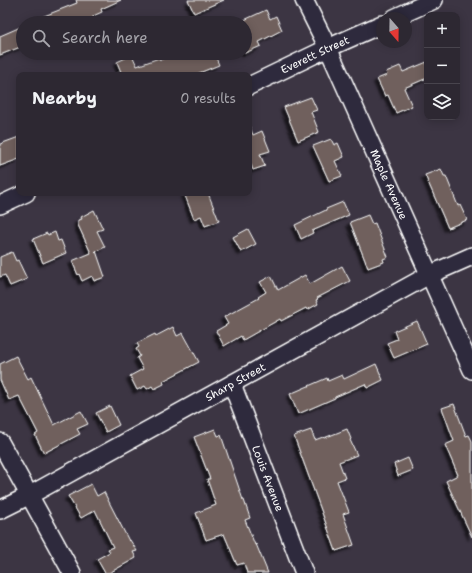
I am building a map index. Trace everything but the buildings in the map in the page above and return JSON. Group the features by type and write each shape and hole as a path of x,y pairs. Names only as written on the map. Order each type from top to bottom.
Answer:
{"street":[{"name":"Maple Avenue","path":"304,0 328,48 472,370"},
{"path":"407,12 434,0"},
{"name":"Everett Street","path":"252,85 376,27"},
{"path":"0,206 20,196"},
{"name":"Sharp Street","path":"0,510 429,276 472,256"},
{"name":"Louis Avenue","path":"232,384 304,573"},
{"path":"0,442 72,573"}]}
